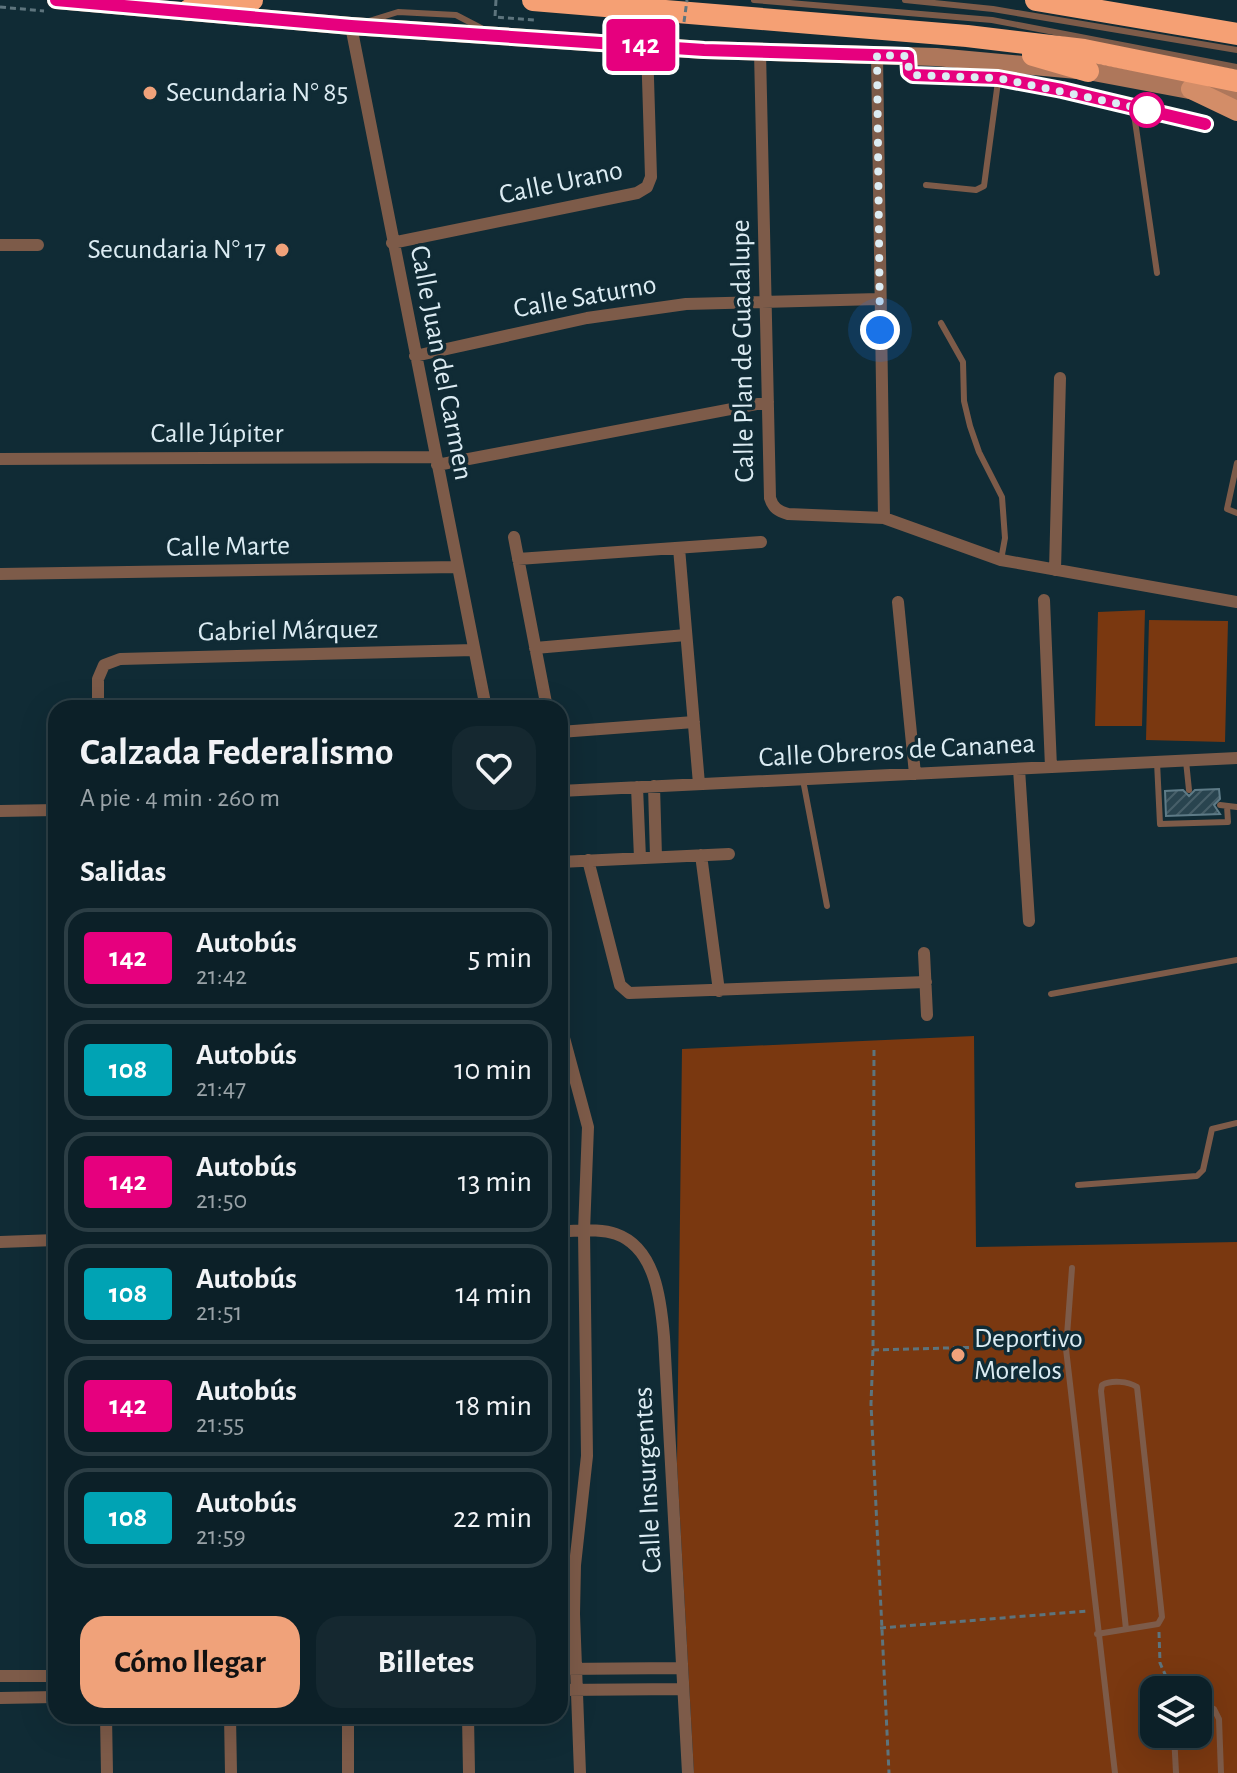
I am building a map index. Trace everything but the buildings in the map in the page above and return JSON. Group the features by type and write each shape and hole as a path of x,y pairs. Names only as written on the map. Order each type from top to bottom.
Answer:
{"highway":[{"path":"189,10 252,0"},
{"path":"533,0 967,36 1084,50 1237,81"},
{"path":"1036,0 1237,34"},
{"path":"967,36 1088,71"}],"main road":[{"path":"1191,89 1237,111"}],"street":[{"path":"56,0 351,26 495,26 647,46 908,56 999,70 1088,71 1237,99"},
{"name":"Calle Juan del Carmen","path":"351,26 484,700"},
{"name":"Calle Urano","path":"392,243 637,193 647,187 651,177 647,46"},
{"name":"Calle Plan de Guadalupe","path":"760,52 770,498 776,509 788,514 884,518 1001,560 1237,602"},
{"path":"877,55 884,518"},
{"path":"0,245 38,245"},
{"name":"Calle Saturno","path":"415,356 587,318 686,304 879,299"},
{"path":"1055,570 1060,378"},
{"name":"Calle Júpiter","path":"0,459 436,461 768,402"},
{"path":"514,537 545,700"},
{"path":"518,559 761,542"},
{"path":"679,548 699,784"},
{"name":"Calle Marte","path":"0,574 458,567"},
{"path":"1044,600 1051,767"},
{"path":"898,602 915,774"},
{"path":"535,648 686,635"},
{"name":"Gabriel Márquez","path":"98,700 98,679 104,665 120,659 474,650"},
{"path":"568,731 694,722"},
{"name":"Calle Obreros de Cananea","path":"568,791 1237,758"},
{"path":"1019,769 1029,921"},
{"path":"654,786 656,857"},
{"path":"637,787 640,858"},
{"path":"0,811 48,810"},
{"path":"568,861 729,854"},
{"path":"701,855 719,991"},
{"path":"588,860 623,990 629,993 926,982"},
{"path":"924,953 927,1015"},
{"path":"568,1053 588,1127 584,1231 587,1456 575,1565 575,1669 580,1773"},
{"name":"Calle Insurgentes","path":"568,1231 616,1234 628,1240 646,1261 658,1292 664,1337 688,1773"},
{"path":"0,1242 48,1240"},
{"path":"568,1669 681,1668"},
{"path":"0,1676 48,1676"},
{"path":"568,1690 683,1689"},
{"path":"0,1698 48,1697"},
{"path":"106,1724 107,1773"},
{"path":"230,1724 231,1773"},
{"path":"348,1724 348,1773"},
{"path":"468,1724 469,1773"}],"lane":[{"path":"754,0 992,20 1237,67"},
{"path":"905,0 993,9 1237,50"},
{"path":"926,185 976,190 984,186 999,70 1205,124"},
{"path":"1133,107 1157,273"},
{"path":"941,323 963,362 964,401 970,426 979,452 1002,497 1005,538 1001,560"},
{"path":"1237,463 1227,509 1237,513"},
{"path":"1186,761 1189,790"},
{"path":"1157,762 1160,824 1228,822 1223,805 1237,807"},
{"path":"803,779 827,906"},
{"path":"1051,994 1237,960"},
{"path":"1078,1185 1197,1176 1203,1170 1212,1129 1237,1123"},
{"path":"1072,1268 1066,1345 1115,1773"},
{"path":"1097,1634 1158,1624 1162,1617 1137,1387 1108,1382 1102,1385 1101,1391 1126,1629"},
{"path":"1212,1708 1219,1719 1221,1773"},
{"path":"1175,1748 1176,1773"}],"path":[{"path":"495,26 496,0"},
{"path":"684,22 687,0"},
{"path":"874,1050 871,1404 889,1773"},
{"path":"873,1350 1066,1345"},
{"path":"880,1628 1094,1610"},
{"path":"1158,1624 1160,1663 1166,1676"}],"shaded area":[{"path":"1145,610 1142,726 1095,726 1098,612"},
{"path":"1149,620 1228,621 1225,742 1146,740"},
{"name":"Deportivo Morelos","path":"974,1036 976,1247 1237,1242 1237,1773 694,1773 677,1464 682,1049"}],"bus line":[{"name":"142","path":"56,0 351,26 704,50 908,56 909,72 913,75 998,78 1205,124"}],"place":[{"name":"Secundaria N° 85","path":"150,93"},
{"name":"Secundaria N° 17","path":"282,250"},
{"name":"Deportivo Morelos","path":"958,1355"}],"route":[{"path":"880,330 877,55 908,56 909,72 913,75 998,78 1157,112 1147,110"}]}
